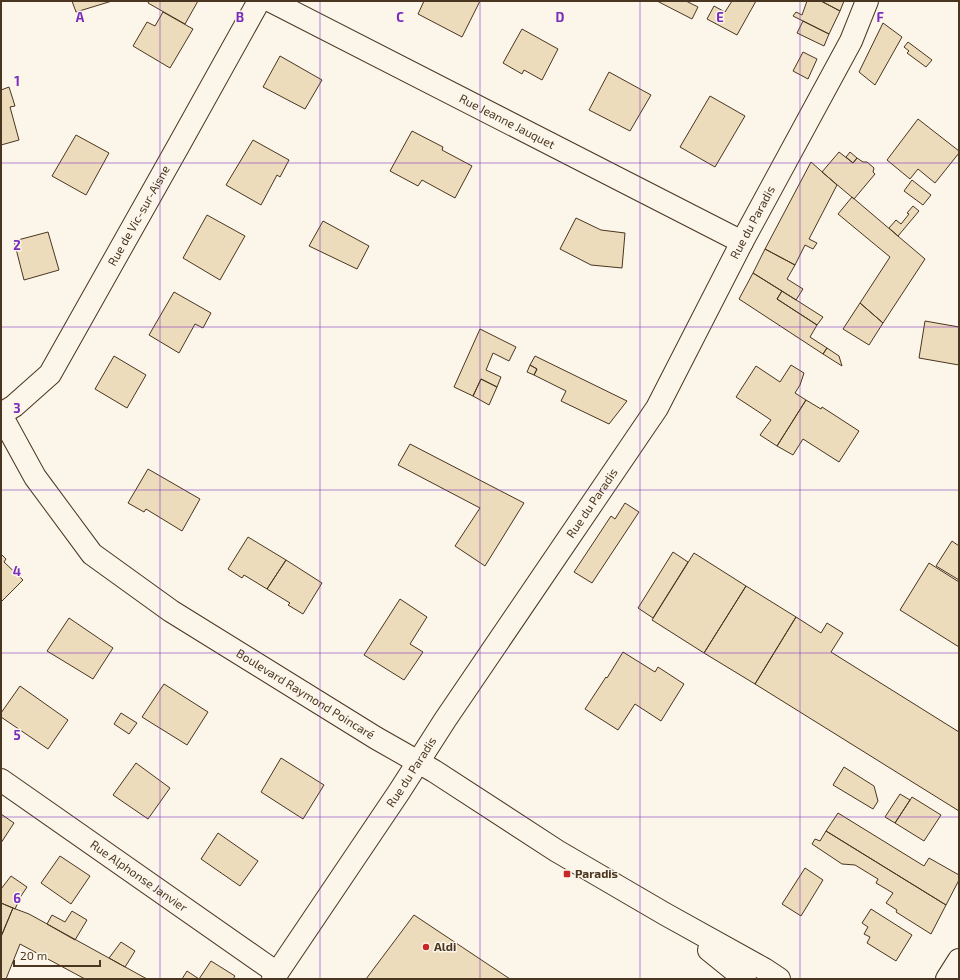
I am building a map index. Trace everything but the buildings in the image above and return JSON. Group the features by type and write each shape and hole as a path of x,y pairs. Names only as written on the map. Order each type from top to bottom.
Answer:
{"street":[{"name":"Rue de Vic-sur-Aisne","path":"1,414 14,406 50,374 259,1"},
{"name":"Rue Jeanne Jauquet","path":"271,1 742,242"},
{"name":"Rue du Paradis","path":"275,976 418,763 445,720 657,408 742,242 851,41 867,1"},
{"name":"Boulevard Raymond Poincaré","path":"1,414 35,477 92,554 171,611 376,738 434,771 557,851 779,979"},
{"name":"Rue Alphonse Janvier","path":"1,780 275,976"},
{"name":"Boulevard Raymond Poincaré","path":"665,914 745,979"},
{"path":"946,979 959,960"}],"place":[{"name":"Paradis","path":"567,874"},
{"name":"Aldi","path":"426,947"}]}
